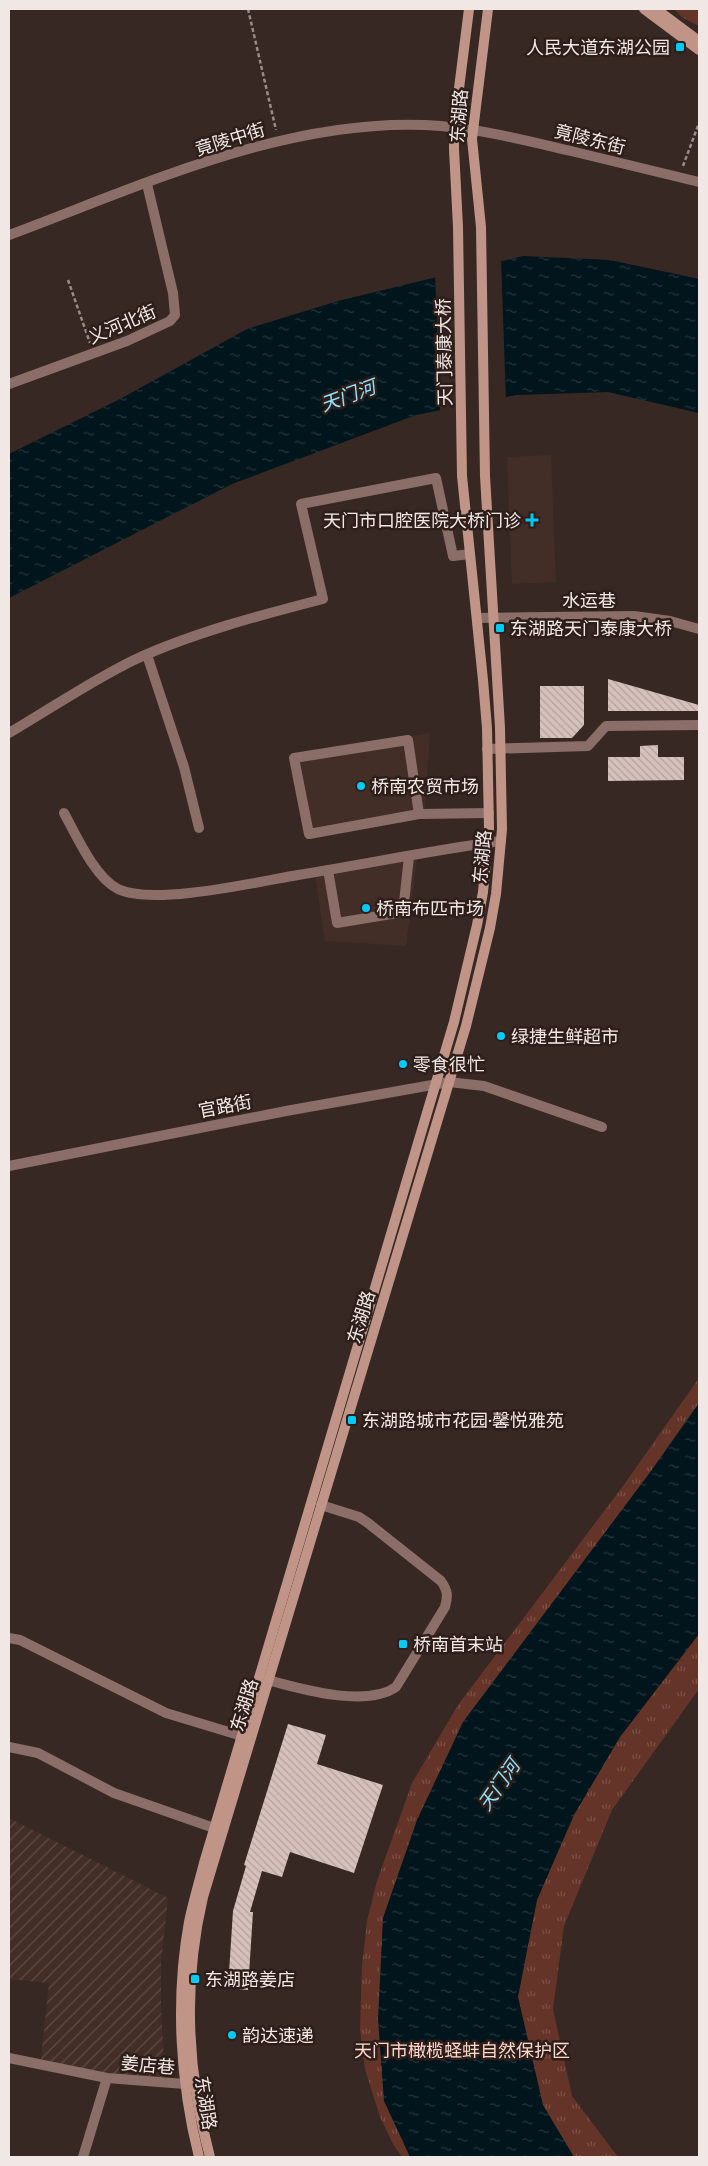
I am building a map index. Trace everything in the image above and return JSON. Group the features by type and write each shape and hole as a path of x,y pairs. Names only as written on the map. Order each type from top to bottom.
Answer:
{"main road":[{"name":"东湖路","path":"458,227 454,168 454,128 469,9"},
{"name":"东湖路","path":"210,2157 198,2105 192,2063 191,1986 194,1948 203,1897 449,1082 484,958 496,894 501,841 501,749 486,476 481,227 472,130 488,9"},
{"path":"644,9 699,50"},
{"path":"656,9 699,41"},
{"name":"天门泰康大桥","path":"458,227 462,476"},
{"name":"东湖路","path":"199,2157 185,2084 182,2017 186,1947 196,1894 436,1084 471,955 483,892 489,813 487,749 477,618 462,476"}],"street":[{"name":"竟陵中街","path":"9,235 226,156 310,133 359,127 408,125 472,130"},
{"name":"竟陵东街","path":"472,130 534,142 699,182"},
{"name":"义河北街","path":"9,384 161,326 170,321 175,315 173,293 147,184"},
{"path":"9,733 108,675 147,655 174,644 275,611 323,599 301,504 436,478 453,556 470,554"},
{"name":"水运巷","path":"477,618 634,616 670,621 699,628"},
{"path":"147,655 184,767 199,828"},
{"path":"487,749 588,746 606,726 699,725"},
{"path":"419,814 408,740 294,758 308,834 419,814 489,813"},
{"path":"64,813 82,847 101,874 116,888 133,895 166,896 501,841"},
{"path":"328,870 337,923 402,912 410,856"},
{"name":"官路街","path":"9,1166 286,1111 449,1082 484,1086 602,1127"},
{"path":"268,1680 323,1694 379,1695 389,1692 396,1687 445,1607 448,1593 441,1582 359,1517 321,1506"},
{"path":"9,1638 20,1640 166,1713 242,1736"},
{"path":"9,1747 38,1754 114,1793 214,1828"},
{"name":"姜店巷","path":"9,2058 107,2078 185,2084"},
{"path":"83,2157 107,2078"}],"path":[{"path":"248,9 279,141"},
{"path":"678,177 699,123"},
{"path":"68,280 94,353"}],"shaded area":[{"name":"天门市口腔医院大桥门诊","path":"551,455 556,582 512,584 507,457"},
{"name":"桥南农贸市场","path":"430,733 424,817 306,838 290,756"},
{"name":"桥南布匹市场","path":"417,859 406,946 325,941 315,876"},
{"path":"9,1818 168,1898 161,1962 161,2008 165,2079 94,2074 41,2059 49,1983 9,1979"}],"green space":[{"path":"674,9 699,9 699,26 683,18"},
{"name":"天门市橄榄蛏蚌自然保护区","path":"699,1378 699,1689 612,1810 564,1926 553,2009 572,2096 618,2157 402,2157 393,2144 380,2117 365,2069 360,2029 362,1965 367,1921 377,1881 412,1783 458,1705 623,1486"}],"water":[{"name":"天门河","path":"523,256 610,260 699,279 699,413 608,392 516,395 416,415 232,484 9,598 9,454 120,399 247,329 338,301"},
{"name":"天门市橄榄蛏蚌自然保护区","path":"699,1403 699,1634 620,1737 574,1815 537,1900 518,1997 543,2105 574,2157 410,2157 384,2101 378,2019 383,1918 417,1820 463,1722 651,1471"}],"pier":[{"path":"501,258 506,400 440,413 435,274"}],"building":[{"path":"608,679 699,705 699,711 608,711"},
{"path":"540,686 584,686 584,725 572,738 540,738"},
{"path":"658,745 658,757 684,757 684,780 608,781 608,757 640,757 640,746"},
{"path":"288,1724 326,1735 317,1764 383,1785 354,1873 290,1852 282,1877 262,1871 250,1912 253,1912 248,1990 228,1988 233,1911 246,1866 244,1865"}],"place":[{"name":"人民大道东湖公园","path":"680,47"},
{"name":"天门市口腔医院大桥门诊","path":"532,520"},
{"name":"东湖路天门泰康大桥","path":"500,628"},
{"name":"桥南农贸市场","path":"361,786"},
{"name":"桥南布匹市场","path":"366,908"},
{"name":"绿捷生鲜超市","path":"501,1036"},
{"name":"零食很忙","path":"403,1064"},
{"name":"东湖路城市花园·馨悦雅苑","path":"352,1420"},
{"name":"桥南首末站","path":"403,1644"},
{"name":"东湖路姜店","path":"195,1979"},
{"name":"韵达速递","path":"232,2035"}]}
